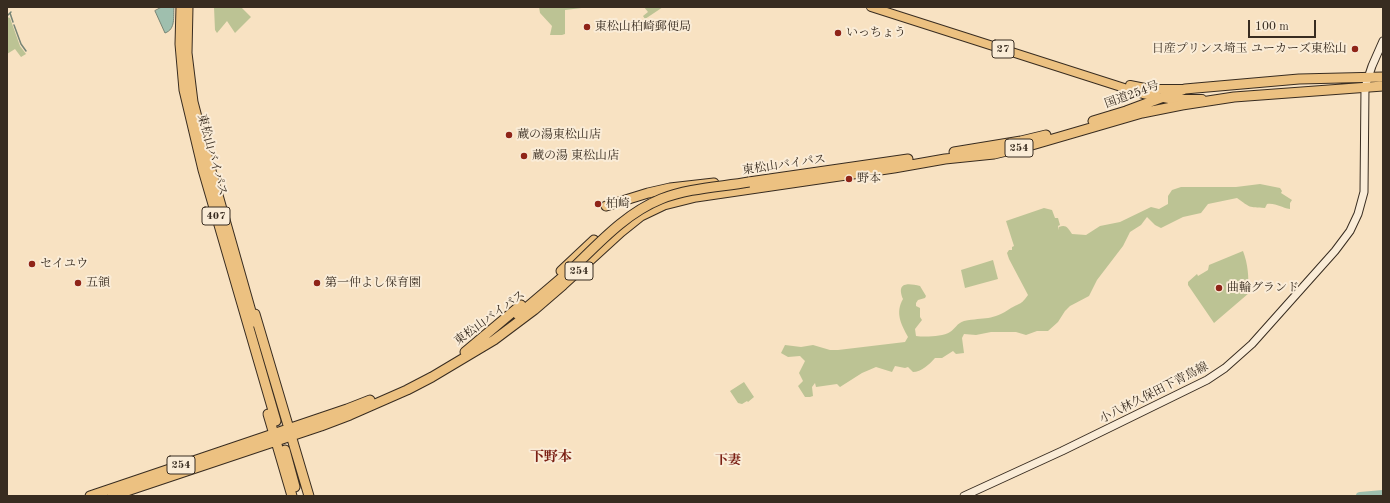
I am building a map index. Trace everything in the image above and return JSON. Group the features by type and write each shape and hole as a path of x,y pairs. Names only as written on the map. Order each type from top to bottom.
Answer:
{"highway":[{"name":"東松山バイパス","path":"181,7 180,44 184,90 203,170 241,286"},
{"name":"東松山バイパス","path":"188,7 187,53 193,102 278,420"},
{"name":"国道254号","path":"1139,110 1146,99 1160,98 1185,89 1280,81 1383,76"},
{"name":"国道254号","path":"893,165 1021,141 1110,116 1139,110 1234,97 1383,86"},
{"path":"696,196 606,206 666,189 861,162 893,165"},
{"name":"東松山バイパス","path":"112,496 274,438 377,398 450,361 513,319 572,269 627,219 647,206 677,194 749,182 893,165"},
{"name":"東松山バイパス","path":"290,432 350,415 378,404 432,377 494,340 534,310 631,223 653,209 696,196 734,192 893,165"},
{"path":"732,180 738,185 734,192"},
{"path":"666,189 664,195 668,199"},
{"path":"465,352 536,293 594,240"},
{"path":"241,286 260,325 309,496"},
{"path":"241,286 240,313 243,328 292,496"},
{"name":"東松山バイパス","path":"90,496 274,438"},
{"path":"298,496 287,449 304,496"}],"main road":[{"name":"27","path":"871,7 1135,89 1185,89"},
{"name":"27","path":"885,7 1135,89 1146,99"},
{"name":"小八林久保田下青鳥線","path":"964,496 1069,448 1198,385 1225,368 1252,344 1335,251 1354,223 1362,200 1365,182 1365,87 1383,41"},
{"path":"1135,89 1140,97 1139,110"},
{"path":"1160,98 1196,99 1234,97"}],"green space":[{"path":"214,7 241,7 251,17 235,33 227,21 217,33 215,30"},
{"path":"539,7 590,7 565,10 565,34 550,35 552,26 540,13"},
{"path":"644,7 663,7 645,19 643,16 648,12"},
{"path":"7,17 10,18 20,46 26,54 21,57 15,49 7,54"},
{"path":"1260,184 1280,188 1282,191 1281,193 1292,200 1290,203 1290,209 1270,204 1267,204 1265,208 1252,207 1237,198 1208,204 1201,213 1183,217 1161,228 1155,225 1147,217 1141,225 1130,232 1123,246 1097,280 1089,296 1070,306 1058,322 1048,331 1037,331 1026,335 1016,332 991,332 976,335 964,334 962,338 964,353 956,354 953,351 942,358 935,358 931,363 916,372 913,372 908,367 905,368 895,366 892,372 876,367 862,373 840,387 837,384 816,387 815,383 812,387 813,396 810,397 805,397 798,386 803,381 799,373 805,361 800,356 788,357 781,353 785,345 801,347 813,345 830,350 838,350 905,342 908,337 901,323 899,309 903,299 901,289 904,285 908,284 920,286 926,296 925,298 918,300 916,303 916,306 920,308 920,317 922,320 915,329 916,336 947,334 964,321 999,315 1024,301 1028,295 1007,253 1009,250 1012,250 1012,247 1014,246 1006,221 1044,208 1052,210 1055,218 1058,218 1060,225 1058,226 1059,230 1059,227 1065,226 1072,234 1086,235 1100,226 1120,222 1151,207 1159,209 1168,204 1168,196 1172,190 1181,187 1236,187"},
{"name":"曲輪グランド","path":"1243,251 1248,271 1249,293 1214,323 1188,285 1188,282 1197,274 1198,276 1208,270 1209,265"},
{"path":"993,260 998,279 965,288 961,270"},
{"path":"744,382 754,397 748,402 747,401 742,404 738,403 730,391"}],"shaded area":[{"path":"162,7 174,7 174,19 171,29 165,33 155,11"}],"waterway":[{"path":"7,16 11,12"},
{"path":"10,13 13,22"},
{"path":"14,25 21,44 26,51"},
{"path":"1360,496 1383,494"}],"tunnel":[{"path":"276,421 285,450"}],"place":[{"name":"東松山柏崎郵便局","path":"587,27"},
{"name":"いっちょう","path":"838,33"},
{"name":"日産プリンス埼玉 ユーカーズ東松山","path":"1355,49"},
{"name":"蔵の湯東松山店","path":"509,135"},
{"name":"蔵の湯 東松山店","path":"524,156"},
{"name":"野本","path":"849,179"},
{"name":"柏崎","path":"598,204"},
{"name":"セイユウ","path":"32,264"},
{"name":"五領","path":"78,283"},
{"name":"第一仲よし保育園","path":"317,283"},
{"name":"曲輪グランド","path":"1219,288"}],"district":[{"name":"下野本","path":"551,457"},
{"name":"下妻","path":"728,461"}]}
